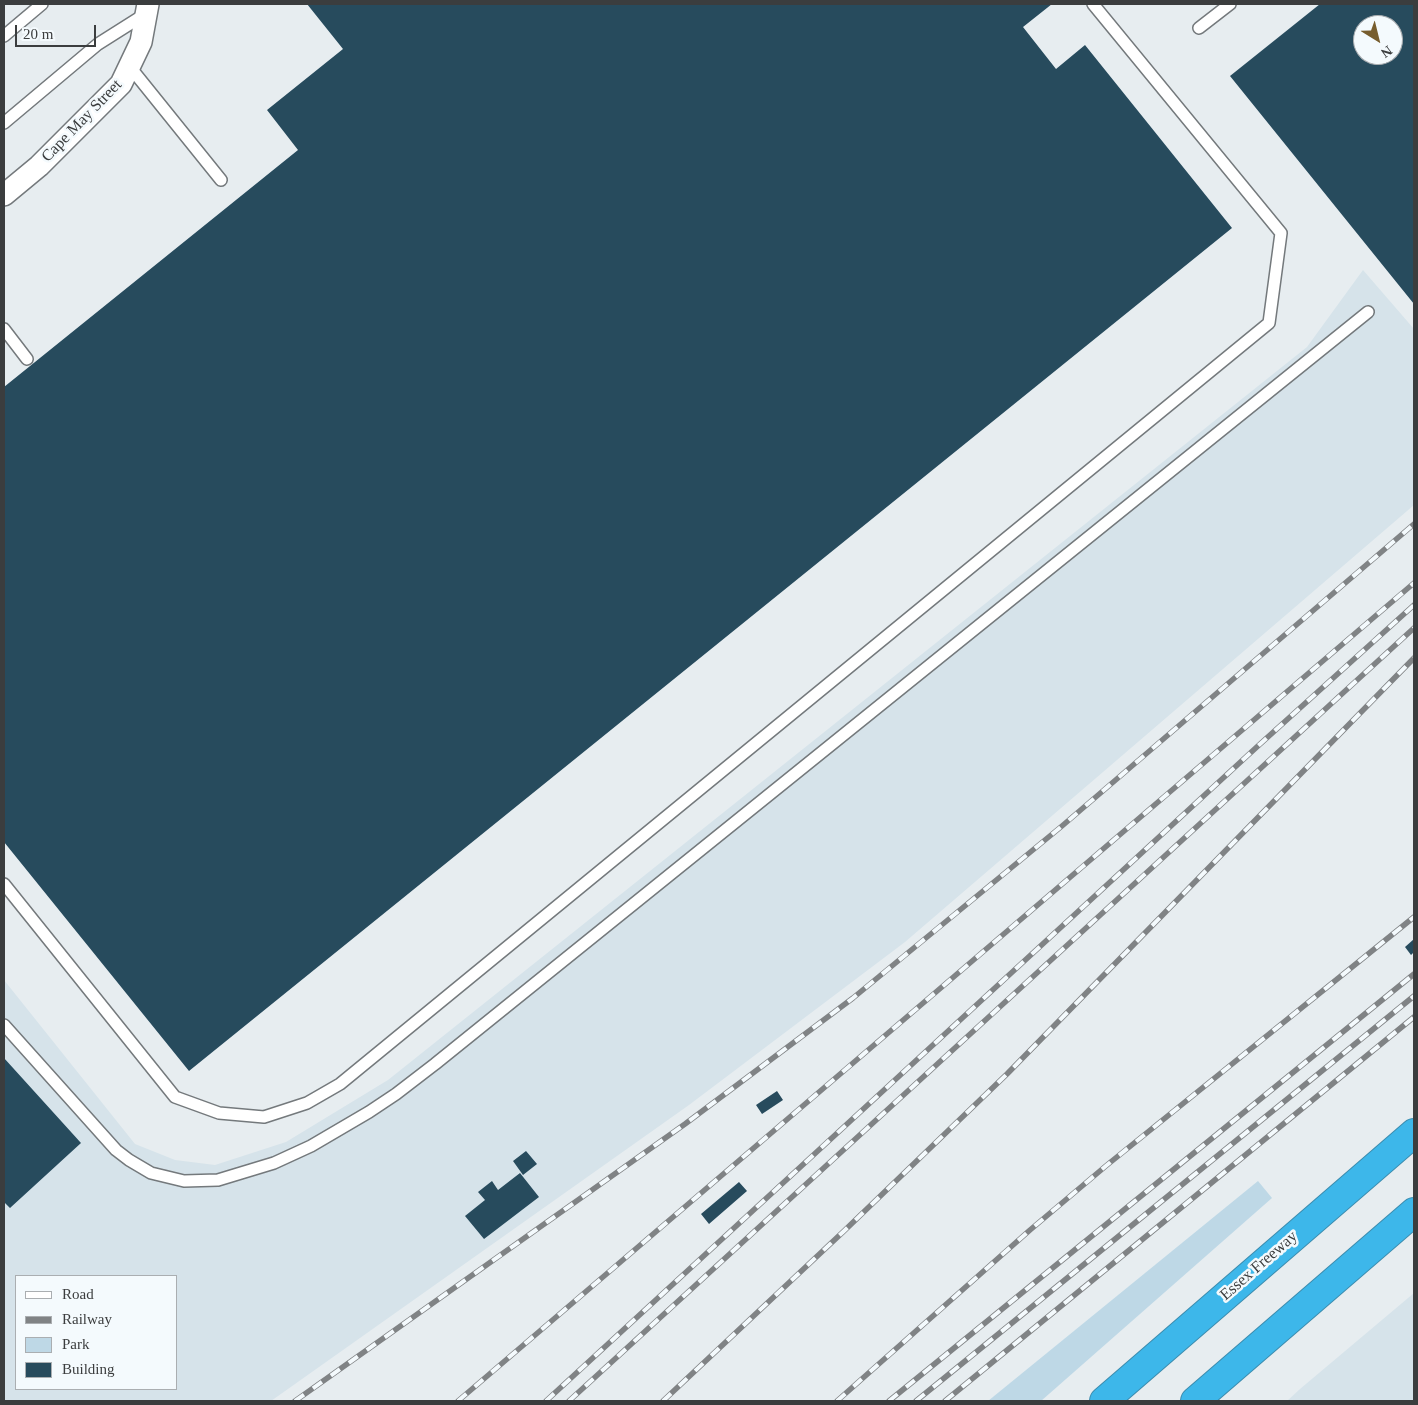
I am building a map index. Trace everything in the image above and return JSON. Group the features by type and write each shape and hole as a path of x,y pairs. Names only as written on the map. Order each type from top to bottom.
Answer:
{"highway":[{"name":"Essex Freeway","path":"1104,1401 1414,1133"},
{"path":"1195,1401 1414,1212"}],"street":[{"name":"Cape May Street","path":"4,194 39,166 121,84 142,42 147,8"}],"lane":[{"path":"4,36 42,4"},
{"path":"4,884 175,1097 219,1113 264,1118 307,1103 340,1084 1269,323 1281,233 1093,4"},
{"path":"1200,28 1230,4"},
{"path":"4,123 98,44 147,8"},
{"path":"130,67 221,180"},
{"path":"4,1025 116,1150 152,1173 184,1181 218,1180 274,1163 311,1146 390,1098 435,1064 1368,312"},
{"path":"4,329 27,359"}],"shaded area":[{"path":"1363,270 1414,329 1414,505 905,942 689,1105 271,1401 4,1401 4,980 135,1144 175,1160 215,1165 286,1142 388,1080 1307,347"},
{"path":"1414,1293 1414,1401 1287,1401 1300,1389"}],"green space":[{"path":"1258,1181 1272,1198 1041,1401 988,1401"}],"building":[{"path":"307,4 1052,4 1023,27 1056,69 1085,45 1232,228 189,1071 4,842 4,387 298,150 267,110 343,49"},
{"path":"1320,4 1414,4 1414,304 1230,76"},
{"path":"1414,939 1414,952 1411,955 1405,947"},
{"path":"4,1058 81,1143 10,1208 4,1202"},
{"path":"777,1091 783,1100 762,1114 756,1105"},
{"path":"526,1151 537,1164 523,1175 513,1161"},
{"path":"520,1173 539,1197 484,1239 465,1216 485,1200 478,1192 492,1181 498,1190"},
{"path":"739,1182 747,1191 709,1224 701,1214"}],"railway":[{"path":"295,1401 685,1124 853,998 1062,826 1414,524"},
{"path":"458,1401 1414,583"},
{"path":"546,1401 1259,745 1414,605"},
{"path":"569,1401 1414,628"},
{"path":"663,1401 1007,1074 1414,658"},
{"path":"837,1401 1030,1230 1107,1165 1414,917"},
{"path":"889,1401 1414,974"},
{"path":"916,1401 1414,996"},
{"path":"945,1401 1414,1017"}]}
